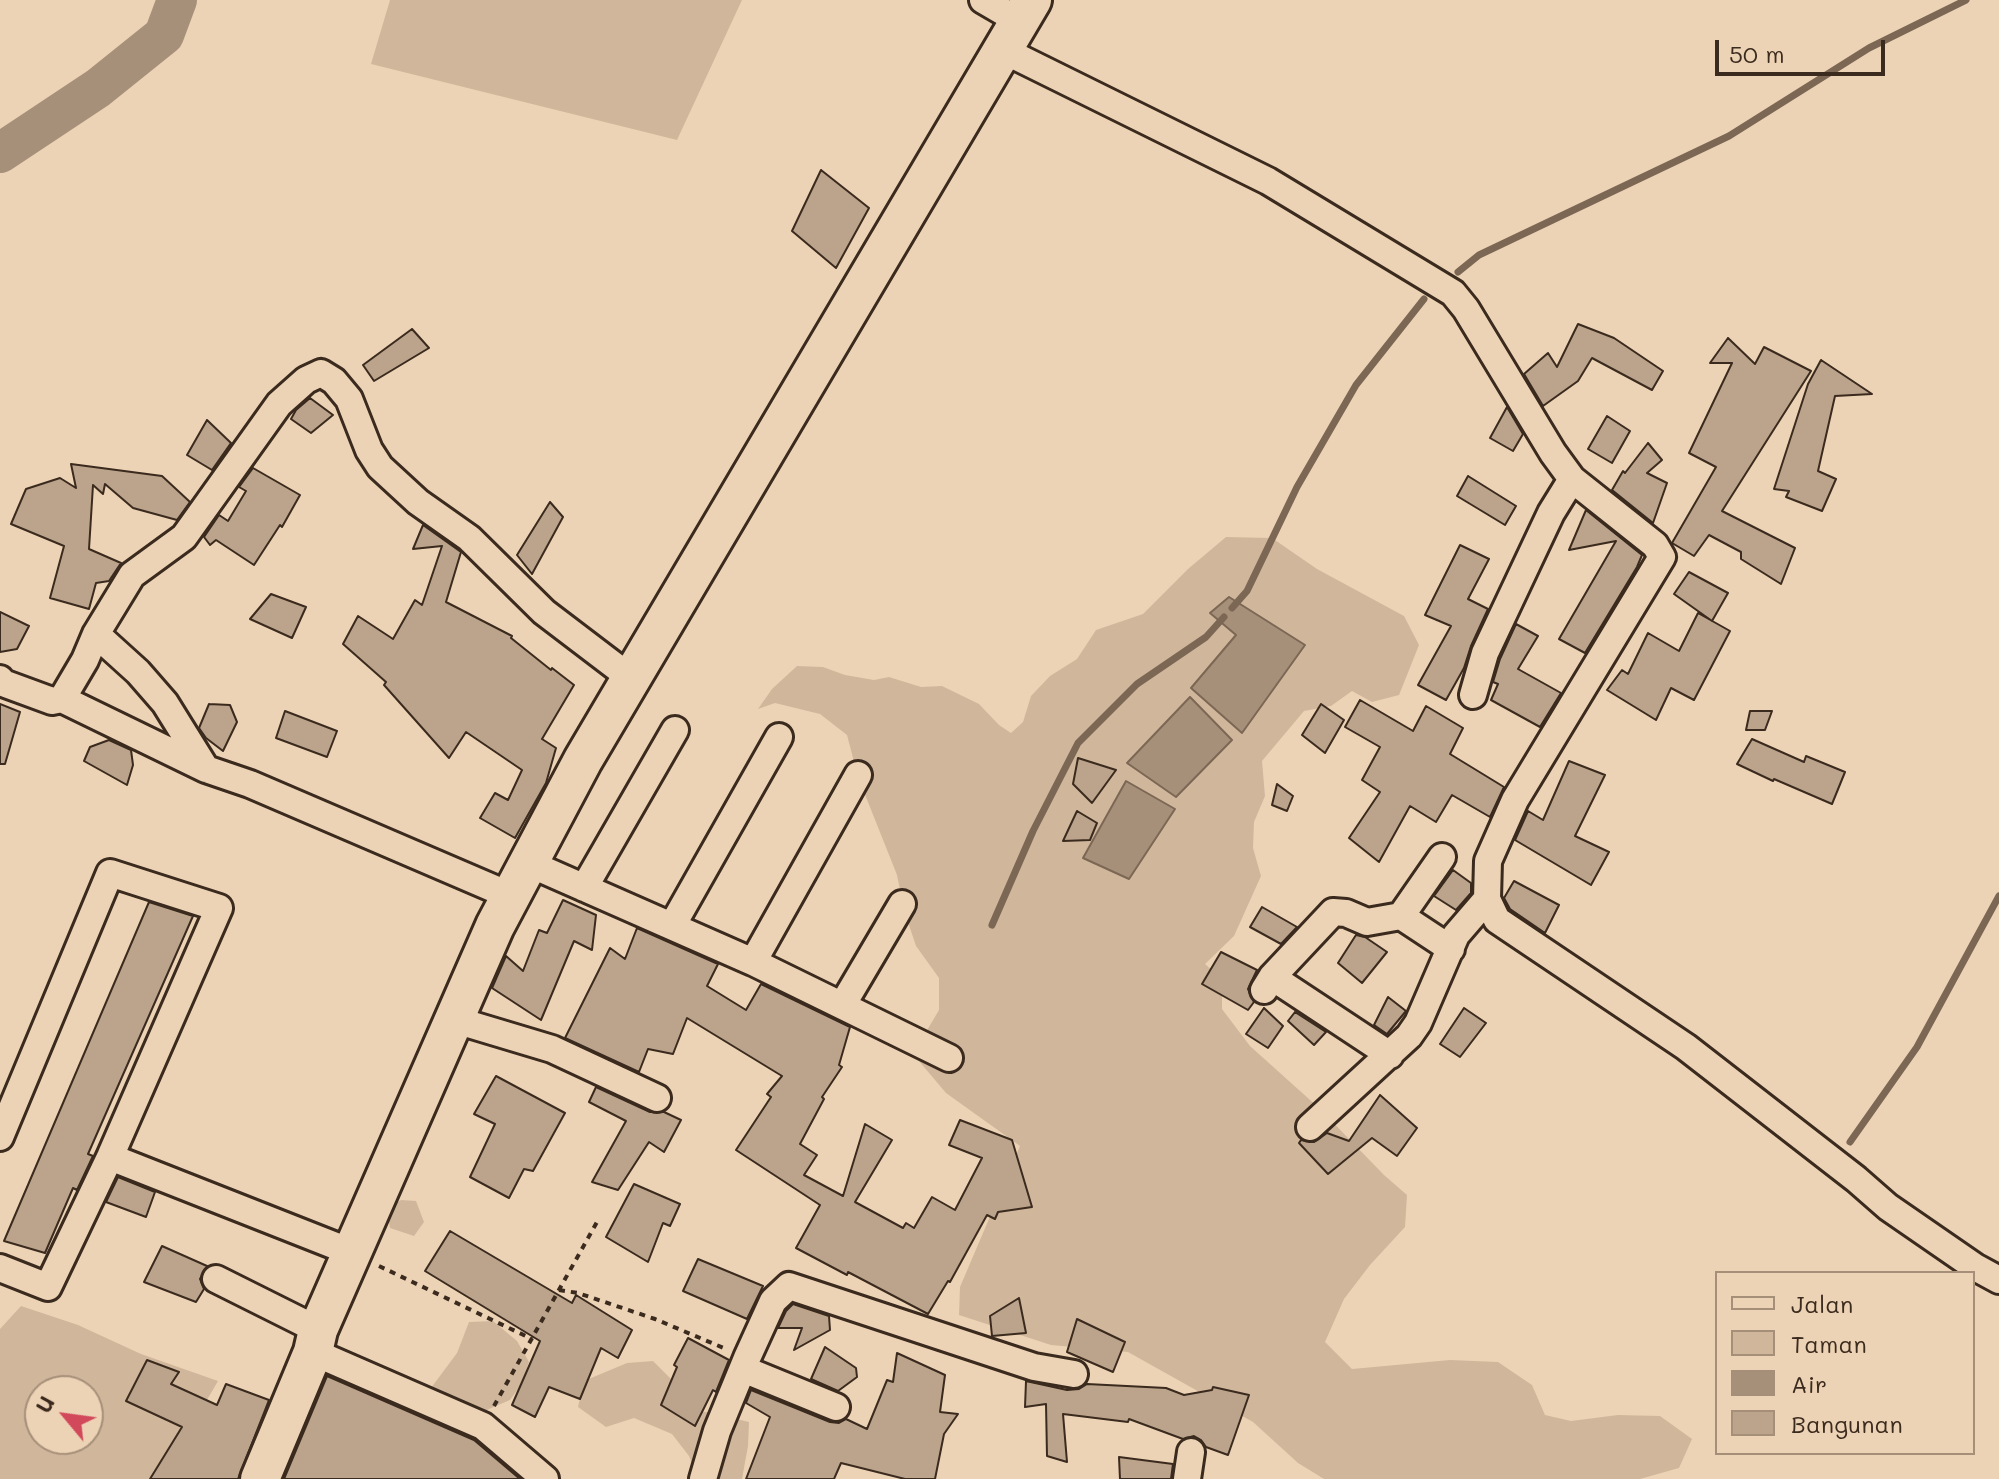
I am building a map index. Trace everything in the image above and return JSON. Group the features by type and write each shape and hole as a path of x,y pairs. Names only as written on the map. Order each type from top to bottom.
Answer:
{"street":[{"path":"983,0 1265,180 1453,293 1572,479 1655,545 1662,557 1515,800 1488,861 1487,899 1497,920 1686,1047 1888,1207 1999,1280"},
{"path":"260,1479 351,1252 452,1019 528,863 583,760 1018,24"},
{"path":"62,699 132,575 184,537 279,404 306,380 321,373 334,381 349,399 369,450 380,467 418,502 469,538 544,612 632,679"},
{"path":"1473,695 1485,653 1551,513 1572,479"},
{"path":"96,634 138,672 165,703 206,769"},
{"path":"1,682 52,701 62,699 206,769 250,784 511,896"},
{"path":"584,888 675,730"},
{"path":"672,926 779,737"},
{"path":"753,962 858,775"},
{"path":"1401,916 1442,857"},
{"path":"528,863 753,962 949,1058"},
{"path":"0,1137 110,873 219,908 110,1157 48,1287 0,1268"},
{"path":"1310,1127 1390,1055 1418,1023 1456,935 1487,899"},
{"path":"843,1004 902,904"},
{"path":"1390,1055 1268,984 1333,912 1346,913 1367,922 1401,916 1451,949"},
{"path":"452,1019 552,1049 657,1098"},
{"path":"110,1157 351,1252"},
{"path":"216,1279 316,1341 483,1426 545,1479"},
{"path":"703,1479 717,1431 745,1363 773,1301 789,1286 1034,1367 1074,1374"},
{"path":"745,1363 836,1407"},
{"path":"1187,1479 1191,1452"}],"path":[{"path":"483,1426 597,1222"},
{"path":"351,1252 532,1339"},
{"path":"559,1290 578,1293 655,1319 745,1363"}],"green space":[{"path":"390,0 742,0 677,140 371,64"},
{"path":"1226,537 1272,538 1317,569 1404,616 1419,645 1399,695 1372,702 1352,691 1331,706 1304,711 1262,761 1265,796 1254,822 1253,848 1261,876 1234,936 1205,964 1222,979 1222,1009 1250,1046 1319,1108 1407,1195 1405,1227 1344,1299 1325,1342 1352,1369 1450,1360 1498,1362 1532,1385 1545,1415 1571,1421 1618,1415 1660,1416 1692,1439 1679,1468 1640,1479 1324,1479 1298,1463 1253,1422 1128,1352 1051,1345 959,1315 960,1287 1020,1146 946,1093 913,1054 939,1010 939,978 916,946 897,875 858,777 847,735 820,714 775,703 758,709 772,689 797,666 823,667 874,680 889,677 921,687 942,686 979,704 1011,733 1023,722 1031,696 1050,676 1077,659 1096,630 1143,614"},
{"path":"401,1200 416,1201 424,1222 414,1236 390,1228 387,1209"},
{"path":"21,1306 78,1325 141,1354 218,1381 161,1479 0,1479 0,1329"},
{"path":"493,1321 517,1341 529,1362 521,1385 510,1400 482,1412 428,1392 457,1353 469,1322"},
{"path":"653,1361 672,1380 661,1405 749,1422 742,1479 699,1479 689,1456 672,1434 634,1418 606,1427 578,1407 584,1381 627,1363"}],"water":[{"path":"1229,597 1305,645 1242,733 1191,688 1236,635 1210,613"},
{"path":"1190,697 1232,740 1176,797 1127,763"},
{"path":"1126,781 1175,809 1129,879 1083,858"}],"building":[{"path":"821,170 869,208 836,268 792,231"},
{"path":"1578,324 1614,338 1663,371 1652,390 1592,358 1578,381 1543,406 1524,374 1548,353 1557,367"},
{"path":"412,329 429,348 374,381 363,365"},
{"path":"1728,338 1755,364 1764,347 1811,371 1722,511 1795,548 1781,584 1741,559 1741,552 1709,535 1694,556 1672,543 1716,467 1689,453 1732,363 1710,363"},
{"path":"1821,360 1872,394 1835,396 1818,471 1836,479 1822,511 1786,497 1789,491 1774,489 1808,384"},
{"path":"310,398 333,415 311,433 291,419"},
{"path":"1507,407 1523,434 1513,451 1490,438"},
{"path":"1607,416 1630,431 1612,463 1588,449"},
{"path":"207,420 231,443 212,470 187,455"},
{"path":"1648,443 1662,460 1647,473 1667,483 1653,523 1612,490 1623,471 1625,473"},
{"path":"71,464 162,476 190,502 177,520 133,508 105,484 103,494 93,485 89,549 121,563 109,581 96,583 89,609 50,598 64,546 11,524 26,489 60,478 76,488"},
{"path":"253,468 300,495 282,527 280,525 254,565 216,540 210,545 204,537 219,515 228,521 246,491 239,487"},
{"path":"1468,476 1516,506 1505,525 1457,496"},
{"path":"550,502 563,517 532,574 517,555"},
{"path":"1586,510 1642,555 1585,653 1559,639 1616,541 1569,550"},
{"path":"423,525 461,552 446,602 512,636 551,670 574,685 542,739 556,748 546,783 515,838 480,818 495,793 508,800 522,770 466,732 449,758 384,685 386,682 343,644 358,616 393,639 415,600 422,605 442,546 413,549"},
{"path":"1460,545 1489,559 1468,599 1488,609 1464,668 1446,700 1418,685 1451,626 1425,615"},
{"path":"1689,572 1728,593 1712,621 1674,594"},
{"path":"271,594 306,607 292,638 250,619"},
{"path":"0,612 29,626 17,649 0,652"},
{"path":"1698,613 1730,631 1694,700 1671,688 1656,720 1607,690 1622,670 1628,674 1648,633 1679,651"},
{"path":"1516,624 1538,636 1518,669 1561,693 1540,727 1491,700 1498,684 1493,682 1500,659"},
{"path":"1360,700 1413,731 1426,706 1463,728 1450,754 1504,787 1490,817 1452,795 1436,822 1410,806 1379,862 1349,838 1380,792 1362,780 1380,747 1345,727"},
{"path":"0,704 20,712 5,764 0,764"},
{"path":"209,704 230,705 237,722 223,751 199,728"},
{"path":"1321,704 1344,720 1325,753 1302,735"},
{"path":"285,711 337,731 327,757 276,738"},
{"path":"1750,711 1772,711 1765,730 1746,730"},
{"path":"1752,739 1804,762 1806,756 1845,772 1832,804 1737,764"},
{"path":"109,740 131,750 133,765 127,785 84,761 90,747"},
{"path":"1078,758 1116,770 1092,803 1073,784"},
{"path":"1569,761 1605,775 1575,836 1609,852 1591,885 1515,840 1528,811 1543,820"},
{"path":"1277,784 1293,796 1287,811 1272,805"},
{"path":"1077,811 1097,823 1090,840 1063,841"},
{"path":"1453,870 1471,883 1471,893 1456,910 1434,896"},
{"path":"1514,881 1559,905 1545,933 1510,909 1504,898"},
{"path":"563,900 596,915 592,950 574,941 541,1020 492,988 506,956 523,971 539,930 547,933"},
{"path":"149,902 193,916 88,1154 93,1156 77,1190 73,1188 45,1253 4,1241"},
{"path":"1262,907 1297,927 1281,944 1250,927"},
{"path":"637,928 718,964 707,986 746,1010 761,984 850,1027 839,1065 842,1067 822,1097 824,1099 800,1144 817,1155 804,1175 843,1196 865,1124 892,1140 855,1202 903,1228 906,1223 914,1228 932,1197 955,1210 982,1158 949,1145 960,1120 1012,1140 1032,1207 998,1212 995,1219 987,1215 950,1282 928,1314 796,1248 820,1205 736,1150 771,1097 767,1094 782,1076 687,1018 673,1054 648,1049 639,1072 565,1038 610,948 625,959"},
{"path":"1356,935 1365,937 1387,952 1362,983 1338,963"},
{"path":"1221,952 1257,970 1248,989 1254,1002 1248,1010 1202,984"},
{"path":"1388,997 1406,1011 1387,1034 1374,1025"},
{"path":"1264,1008 1283,1026 1268,1048 1246,1034"},
{"path":"1464,1008 1486,1023 1460,1057 1440,1044"},
{"path":"1295,1012 1326,1032 1314,1045 1288,1021"},
{"path":"496,1076 565,1113 533,1171 524,1169 509,1198 470,1177 495,1124 474,1114"},
{"path":"596,1087 650,1112 664,1112 681,1120 664,1152 649,1142 618,1190 592,1182 626,1121 589,1102"},
{"path":"1380,1095 1417,1128 1397,1156 1372,1138 1328,1174 1299,1143 1301,1140 1314,1142 1327,1133 1349,1141"},
{"path":"118,1177 155,1192 146,1217 106,1202"},
{"path":"634,1184 680,1204 670,1226 663,1223 648,1262 606,1237"},
{"path":"450,1231 572,1303 576,1295 632,1330 618,1358 601,1348 580,1399 549,1387 535,1417 512,1405 540,1341 425,1271"},
{"path":"162,1246 207,1266 200,1279 204,1289 196,1302 144,1282"},
{"path":"698,1259 763,1286 747,1319 683,1291"},
{"path":"1019,1298 1026,1333 992,1336 990,1316"},
{"path":"793,1304 829,1316 830,1330 794,1350 802,1328 778,1328"},
{"path":"1077,1319 1125,1342 1113,1372 1067,1352"},
{"path":"688,1338 729,1360 716,1392 713,1390 695,1426 661,1405 677,1367 674,1365"},
{"path":"825,1347 856,1368 857,1377 838,1391 811,1379"},
{"path":"897,1353 945,1375 940,1412 958,1414 944,1434 935,1479 905,1479 841,1463 834,1479 746,1479 770,1417 746,1403 751,1390 830,1422 839,1423 846,1419 867,1429 887,1380 893,1382"},
{"path":"147,1360 179,1372 171,1384 217,1405 226,1384 269,1400 238,1479 150,1479 182,1427 126,1401"},
{"path":"327,1376 474,1440 520,1479 284,1479"},
{"path":"1026,1381 1067,1390 1079,1389 1087,1384 1166,1388 1184,1395 1212,1390 1213,1387 1249,1395 1228,1455 1206,1447 1194,1436 1183,1439 1129,1419 1128,1422 1063,1414 1067,1462 1047,1456 1046,1404 1025,1407"},
{"path":"1119,1457 1173,1464 1171,1479 1120,1479"}],"waterway":[{"path":"0,153 98,88 164,35 177,0"},
{"path":"1458,272 1479,255 1729,136 1869,48 1966,0"},
{"path":"1232,608 1247,591 1297,487 1356,385 1424,299"},
{"path":"992,925 1033,831 1078,743 1137,684 1206,637 1224,617"},
{"path":"1850,1142 1917,1047 1999,896"}]}
